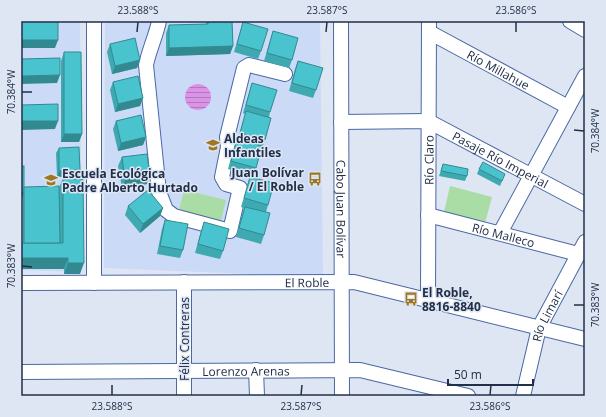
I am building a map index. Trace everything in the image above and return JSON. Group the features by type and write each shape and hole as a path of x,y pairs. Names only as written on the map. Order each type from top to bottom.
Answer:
{"street":[{"path":"94,21 94,282"},
{"path":"159,21 156,38 148,55 146,65 159,192 166,210 174,216 230,232 240,188 226,184 222,177 228,147 227,137 244,68 249,65 285,74"},
{"name":"Cabo Juan Bolívar","path":"341,21 342,396"},
{"path":"570,21 585,30"},
{"name":"Río Millahue","path":"429,26 568,107"},
{"name":"Río Claro","path":"428,300 429,26"},
{"path":"500,234 585,76"},
{"name":"Pasaje Río Imperial","path":"342,122 428,121 585,204"},
{"name":"Río Malleco","path":"428,215 500,234 582,248"},
{"name":"Río Limarí","path":"523,396 539,328 582,248"},
{"name":"Félix Contreras","path":"184,282 184,396"},
{"name":"El Roble","path":"21,283 354,282 585,339"},
{"path":"256,370 257,396"},
{"name":"Lorenzo Arenas","path":"21,372 360,370 440,393 468,396"}],"shaded area":[{"path":"21,21 80,21 82,264 75,272 21,270"},
{"name":"Aldeas Infantiles","path":"105,21 320,21 323,277 104,268"},
{"path":"198,84 207,88 211,97 207,106 198,110 189,106 185,97 189,88"}],"green space":[{"path":"450,186 492,197 485,223 444,212"},
{"path":"184,190 226,200 220,225 178,215"}],"building":[{"path":"21,21 58,21 58,40 21,40"},
{"path":"208,21 232,21 233,46 169,48 169,25 208,24"},
{"path":"243,22 268,29 261,51 237,44"},
{"path":"273,31 298,38 292,60 267,53"},
{"path":"135,38 140,60 115,66 110,44"},
{"path":"64,52 81,52 82,134 64,134"},
{"path":"60,58 60,75 21,76 21,59"},
{"path":"298,61 323,68 316,90 292,83"},
{"path":"138,76 143,98 118,104 113,82"},
{"path":"252,83 277,90 270,112 246,105"},
{"path":"58,104 58,121 21,121 21,105"},
{"path":"246,111 271,118 265,140 240,133"},
{"path":"141,115 146,137 121,143 116,121"},
{"path":"237,139 262,146 256,168 231,161"},
{"path":"79,147 80,170 59,171 59,148"},
{"path":"147,154 150,176 125,180 122,157"},
{"path":"483,162 505,174 502,181 479,169"},
{"path":"443,164 468,169 467,176 441,171"},
{"path":"21,166 24,166 24,193 21,193"},
{"path":"250,177 274,183 268,205 244,198"},
{"path":"63,179 83,179 84,263 68,263 68,258 21,258 21,243 63,243"},
{"path":"59,186 60,243 24,243 24,187"},
{"path":"148,190 163,208 143,224 128,206"},
{"path":"245,207 270,213 264,235 239,228"},
{"path":"165,220 188,224 183,250 160,246"},
{"path":"204,222 229,229 223,251 198,244"}],"place":[{"name":"Aldeas Infantiles","path":"213,145"},
{"name":"Juan Bolívar / El Roble","path":"315,179"},
{"name":"Escuela Ecológica Padre Alberto Hurtado","path":"51,180"},
{"name":"El Roble, 8816-8840","path":"411,299"}]}
